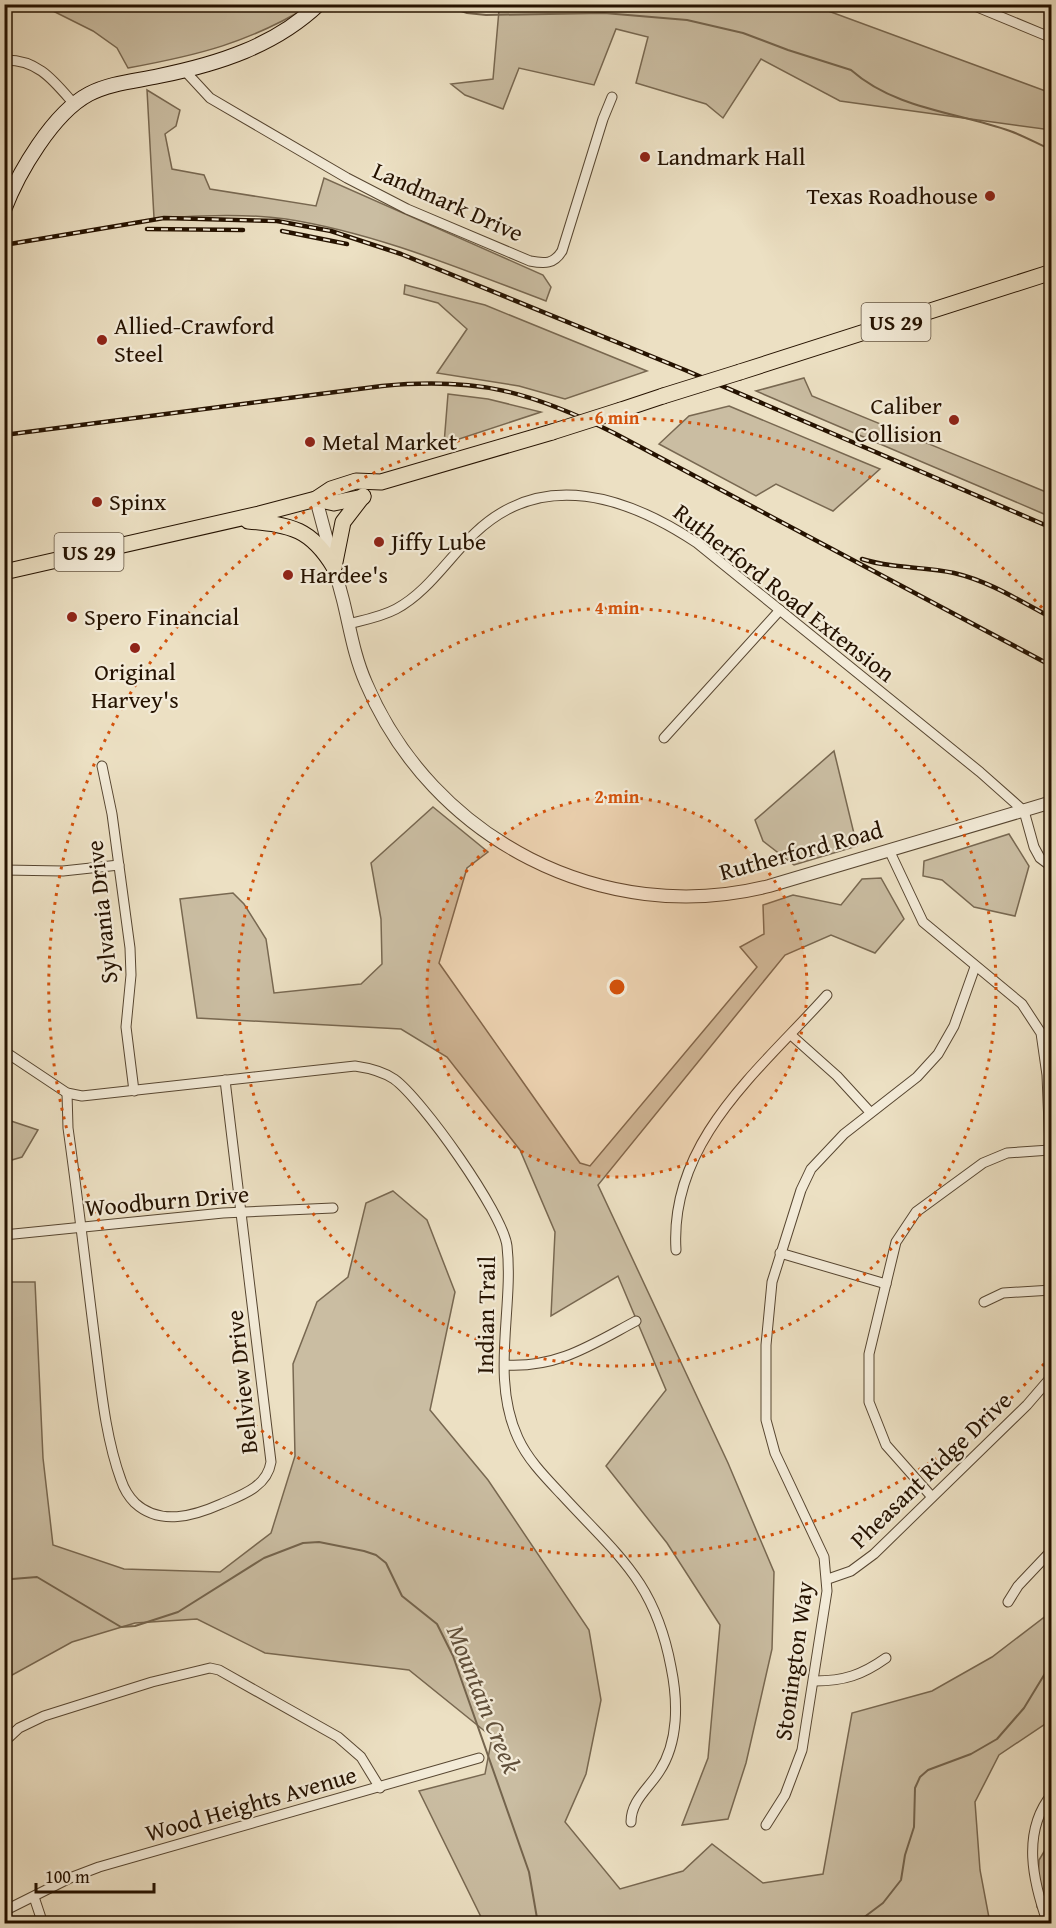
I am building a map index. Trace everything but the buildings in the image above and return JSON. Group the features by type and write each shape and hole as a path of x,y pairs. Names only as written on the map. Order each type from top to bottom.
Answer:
{"main road":[{"path":"4,210 16,185 45,138 74,104 105,87 184,71 270,41 298,23 319,4"},
{"name":"US 29","path":"4,572 316,499 331,489 356,481 381,482 552,432 1052,272"},
{"name":"US 29","path":"316,499 334,504 363,496 381,482"},
{"path":"334,567 343,522 363,496"},
{"path":"233,520 283,525 300,531 322,548 334,567"}],"street":[{"path":"970,4 1052,38"},
{"path":"4,60 18,59 45,72 74,104"},
{"name":"Landmark Drive","path":"184,71 210,98 347,178 440,224 542,264 552,262 562,251 603,118 612,97"},
{"name":"Rutherford Road Extension","path":"348,624 384,615 407,602 474,533 499,514 530,501 564,495 610,500 657,518 697,543 1024,811"},
{"name":"Rutherford Road","path":"316,499 366,684 390,732 412,764 447,803 475,826 520,855 556,872 621,891 677,896 723,895 769,886 1052,802"},
{"path":"664,738 780,610"},
{"name":"Sylvania Drive","path":"102,766 130,948 131,975 126,1028 134,1091"},
{"path":"1024,811 1034,847 1040,858 1052,867"},
{"path":"889,850 899,877 923,922 1022,1004 1041,1033 1045,1047 1052,1198"},
{"path":"4,870 63,872 119,865"},
{"name":"Stonington Way","path":"766,1825 798,1765 806,1734 828,1579 824,1557 775,1453 766,1420 769,1307 772,1282 801,1190 811,1169 844,1134 917,1077 938,1054 954,1026 975,967"},
{"path":"676,1250 677,1215 690,1165 702,1138 741,1089 827,995"},
{"path":"791,1035 837,1076 870,1112"},
{"path":"4,1051 67,1093"},
{"name":"Indian Trail","path":"67,1093 82,1096 356,1066 370,1068 388,1076 408,1091 436,1126 504,1232 508,1255 505,1365 509,1411 522,1446 555,1487 630,1566 651,1602 666,1642 675,1695 672,1742 660,1771 636,1802 631,1822"},
{"name":"Bellview Drive","path":"67,1093 103,1402 121,1481 130,1497 141,1508 161,1516 182,1517 206,1511 255,1487 270,1468 270,1445 225,1080"},
{"path":"932,1497 886,1445 869,1402 869,1354 901,1231 927,1203 995,1157 1007,1153 1050,1150"},
{"name":"Woodburn Drive","path":"4,1235 333,1208"},
{"path":"780,1253 886,1284"},
{"path":"984,1302 1003,1293 1052,1290"},
{"path":"505,1365 536,1365 560,1360 636,1321"},
{"name":"Pheasant Ridge Drive","path":"828,1579 862,1564 1027,1405 1052,1376"},
{"path":"1008,1602 1018,1586 1052,1550"},
{"path":"815,1681 833,1681 858,1676 886,1658"},
{"path":"4,1742 19,1728 44,1716 152,1682 210,1668 219,1670 338,1737 361,1757 380,1788"},
{"name":"Wood Heights Avenue","path":"4,1911 99,1867 479,1758"},
{"path":"1048,1923 1036,1890 1031,1845 1044,1804 1052,1794"},
{"path":"33,1897 43,1923"}],"shaded area":[{"path":"41,5 311,5 266,29 222,46 128,68 117,48 93,31"},
{"path":"482,5 812,5 1051,93 1051,130 840,101 761,59 723,118 706,104 636,83 648,37 616,29 594,85 519,68 503,109 465,95 451,84 493,79 499,10"},
{"path":"147,90 180,110 176,126 165,134 172,169 204,175 210,189 316,206 324,178 543,275 551,287 546,301 418,253 320,225 253,216 154,218"},
{"path":"405,285 485,305 647,371 565,399 519,386 437,373 467,329 438,303 404,294"},
{"path":"804,378 812,396 1051,494 1051,517 756,391"},
{"path":"448,394 488,399 541,412 444,444"},
{"path":"729,406 880,469 833,511 776,484 756,496 659,444 689,416"},
{"path":"834,751 857,846 794,865 763,841 755,820"},
{"path":"433,807 488,852 467,868 439,963 580,1163 590,1166 757,967 740,947 764,934 763,905 793,895 841,905 862,879 881,878 904,919 875,953 831,935 785,955 598,1185 728,1463 774,1572 772,1649 746,1763 728,1819 682,1825 708,1758 720,1625 667,1543 606,1466 666,1390 618,1276 551,1316 555,1232 520,1150 447,1057 401,1029 197,1018 180,899 233,893 244,904 266,939 274,993 361,984 382,964 381,919 371,863"},
{"path":"1009,834 1029,866 1015,916 974,907 942,880 923,876 924,861"},
{"path":"5,1119 38,1130 22,1157 5,1162"},
{"path":"393,1191 427,1220 455,1292 430,1410 488,1480 589,1630 601,1700 586,1774 565,1822 620,1889 683,1871 712,1844 763,1883 823,1874 852,1713 932,1691 992,1657 1051,1612 1051,1720 999,1755 975,1802 980,1870 990,1923 484,1923 419,1791 485,1774 492,1737 409,1670 265,1653 197,1619 135,1623 72,1642 5,1679 5,1282 35,1282 43,1458 53,1545 124,1569 220,1572 271,1533 295,1456 293,1364 317,1302 348,1277 366,1203"},
{"path":"1051,1840 1050,1923 1037,1907 1039,1860"}],"waterway":[{"path":"441,4 467,13 486,15 604,13 687,20 743,33 851,70 868,83 906,101 1010,131 1052,150"},
{"name":"Mountain Creek","path":"4,1574 12,1579 37,1577 121,1627 135,1626 178,1612 264,1558 303,1543 319,1542 376,1555 386,1563 402,1596 437,1624 453,1656 529,1872 538,1924"},
{"name":"Mountain Creek","path":"855,1924 883,1903 901,1880 905,1855 914,1827 915,1788 920,1777 928,1770 971,1754 997,1739 1024,1708 1052,1662"}],"railway":[{"path":"4,245 164,218 277,221 331,231 401,254 685,370 1052,528"},
{"path":"147,229 243,230"},
{"path":"282,231 347,244"},
{"path":"4,435 382,386 446,384 502,390 555,407 614,433 1052,666"},
{"path":"862,559 954,573 980,581 1052,618"}],"place":[{"name":"Landmark Hall","path":"645,157"},
{"name":"Texas Roadhouse","path":"990,196"},
{"name":"Allied-Crawford Steel","path":"102,340"},
{"name":"Caliber Collision","path":"954,420"},
{"name":"Metal Market","path":"310,442"},
{"name":"Spinx","path":"97,502"},
{"name":"Jiffy Lube","path":"379,542"},
{"name":"Hardee's","path":"288,575"},
{"name":"Spero Financial","path":"72,617"},
{"name":"Original Harvey's","path":"135,648"}]}
